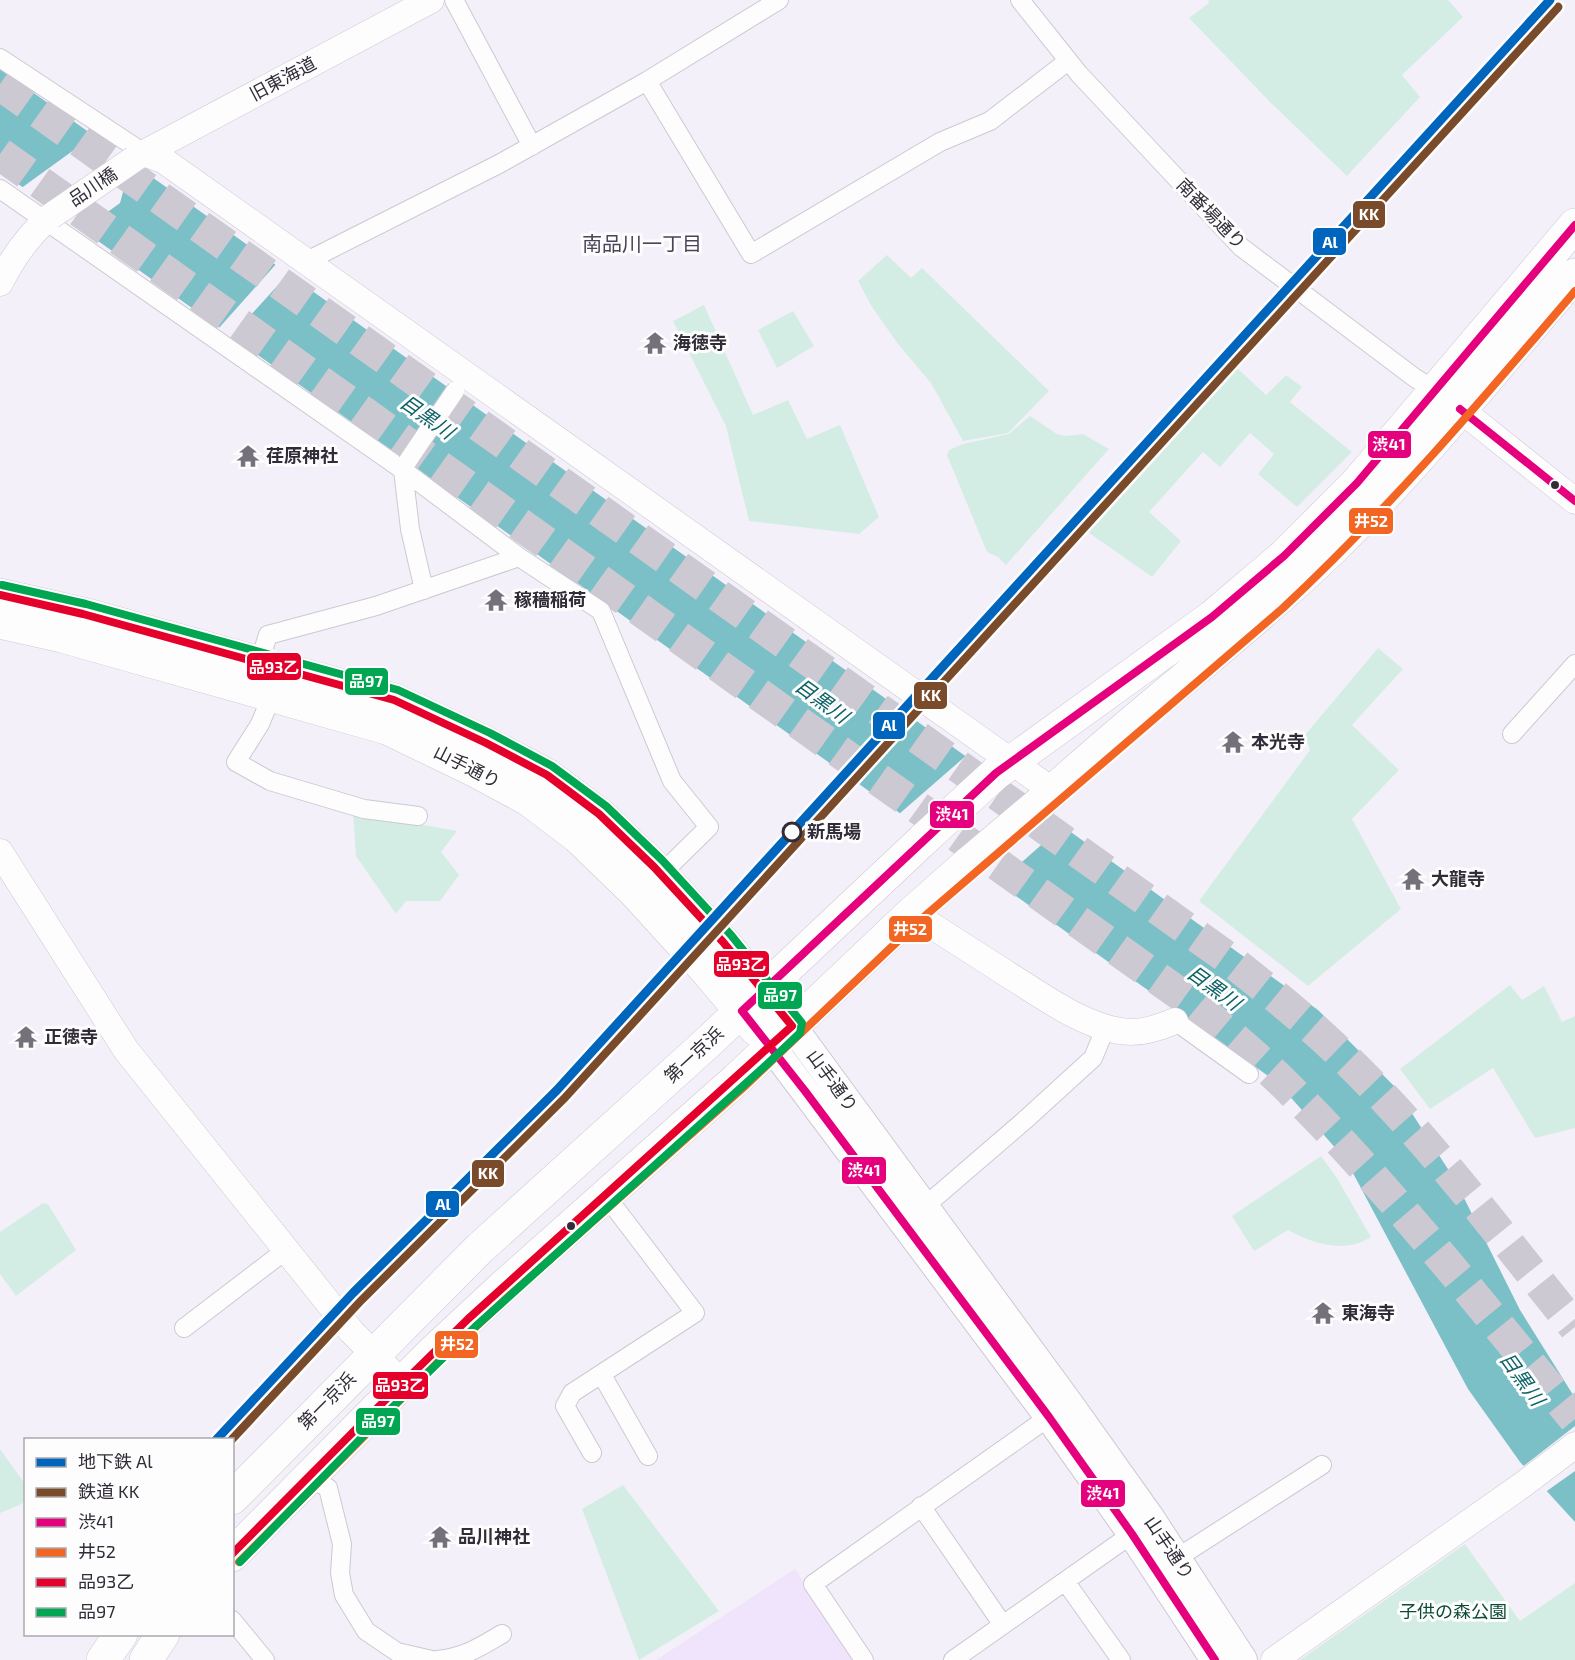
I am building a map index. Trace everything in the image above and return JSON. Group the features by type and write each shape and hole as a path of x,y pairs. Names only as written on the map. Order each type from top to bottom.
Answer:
{"highway":[{"name":"第一京浜","path":"234,1553 402,1383 502,1287 606,1196 912,913 1317,562 1377,502 1575,225"},
{"name":"第一京浜","path":"234,1496 480,1248 753,1001 925,838 1004,767 1179,642 1260,577 1357,483 1448,400 1575,275"},
{"name":"山手通り","path":"0,595 83,614 394,700 486,742 547,776 599,814 661,874 781,1036"},
{"name":"山手通り","path":"0,622 62,636 387,728 474,770 528,799 577,836 634,891 707,971 753,1001"},
{"path":"103,1660 120,1636"},
{"path":"146,1660 162,1636"}],"main road":[{"name":"山手通り","path":"781,1036 924,1207 1070,1405 1177,1558 1243,1660"},
{"name":"山手通り","path":"781,1036 1132,1534 1215,1660"}],"street":[{"name":"旧東海道","path":"139,156 431,0"},
{"path":"454,0 532,146"},
{"path":"307,261 532,146 646,81 779,0"},
{"name":"南番場通り","path":"1020,0 1068,61 1241,247 1415,378 1448,400"},
{"path":"0,43 26,76"},
{"path":"0,58 139,156 163,160 307,261 462,383 1047,797"},
{"path":"646,81 751,254 940,142 990,121 1068,61"},
{"name":"品川橋","path":"48,218 139,156"},
{"path":"0,189 48,218 218,340 405,466 519,557 601,611 672,782 709,827 661,874"},
{"path":"0,283 12,260 32,233 48,218"},
{"path":"424,590 410,529 405,466 462,383"},
{"path":"1448,400 1575,501"},
{"path":"259,663 268,635 376,606 519,557"},
{"path":"1512,734 1575,664"},
{"path":"272,695 260,724 236,762 270,781 364,809 418,816"},
{"path":"0,852 126,1050 351,1331 402,1383"},
{"path":"912,913 1052,1002 1082,1018 1106,1027 1131,1032 1158,1028 1175,1021 1249,1074"},
{"path":"924,1207 1093,1058 1106,1027"},
{"path":"592,1452 565,1406 572,1394 695,1312 606,1196"},
{"path":"184,1328 286,1250"},
{"path":"602,1375 648,1456"},
{"path":"864,1660 813,1584 1049,1418"},
{"path":"1274,1660 1530,1479 1575,1444"},
{"path":"1177,1558 1322,1465"},
{"path":"309,1477 328,1488 342,1544 340,1573 344,1595 366,1631 397,1652 432,1660"},
{"path":"921,1506 1003,1625"},
{"path":"953,1660 1132,1534"},
{"path":"1065,1581 1121,1660"},
{"path":"234,1622 265,1660"},
{"path":"437,1660 465,1655 502,1634"}],"shaded area":[{"path":"795,1569 857,1660 656,1660"}],"green space":[{"path":"1208,0 1448,0 1463,17 1402,75 1420,97 1347,176 1270,102 1189,18 1209,3"},
{"path":"887,255 911,278 922,268 1049,391 1008,433 963,441 931,383 898,344 872,307 858,281"},
{"path":"704,305 753,415 788,400 807,439 840,425 879,517 859,534 749,521 726,426 673,321"},
{"path":"793,311 814,346 777,368 758,330"},
{"path":"1235,366 1266,395 1286,375 1302,387 1290,402 1352,452 1297,507 1258,474 1274,454 1250,433 1220,467 1203,452 1149,512 1181,541 1152,577 1085,530"},
{"path":"1030,416 1057,434 1066,436 1083,434 1109,449 1006,565 998,557 987,552 947,455 949,450 963,444 1009,434"},
{"path":"1378,648 1403,669 1352,725 1399,770 1352,819 1401,909 1308,986 1199,901 1310,750 1305,735"},
{"path":"353,812 457,831 441,852 459,875 440,901 406,901 396,914 356,856"},
{"path":"1510,985 1522,1000 1544,986 1562,1022 1575,1016 1575,1128 1535,1138 1493,1068 1430,1109 1400,1069"},
{"path":"1321,1156 1337,1178 1371,1237 1351,1245 1340,1246 1319,1243 1288,1230 1254,1251 1232,1216"},
{"path":"43,1203 48,1204 76,1250 16,1296 0,1274 0,1232"},
{"path":"0,1449 24,1483 24,1502 0,1513"},
{"path":"623,1485 719,1611 639,1660 582,1509"},
{"name":"子供の森公園","path":"1465,1544 1520,1621 1575,1583 1575,1660 1300,1660"}],"water":[{"name":"目黒川","path":"0,69 875,691 1318,1010 1395,1087 1455,1180 1520,1310 1575,1398 1575,1522 1520,1462 1468,1389 1346,1160 1278,1083 0,171"}],"pier":[{"path":"96,134 150,172 123,192 120,203 105,214 91,213 73,226 20,189"},
{"path":"277,263 289,273 230,338 218,329"},
{"path":"968,754 1065,824 996,885 898,815"},
{"path":"1575,1426 1575,1471 1544,1493 1521,1468"}],"tunnel":[{"path":"0,84 1225,956 1315,1030 1375,1088 1463,1188 1575,1327"},
{"path":"0,154 1191,1002 1276,1076 1373,1178 1575,1419"}],"metro line":[{"name":"Al","path":"218,1438 353,1293 557,1090 1550,0"}],"rail line":[{"name":"KK","path":"233,1438 361,1300 565,1097 1558,7"}],"transit line":[{"name":"渋41","path":"742,1011 996,773 1212,617 1284,556 1357,483 1575,225"},
{"name":"井52","path":"239,1562 440,1360 510,1295 744,1087 919,921 1283,608 1322,571 1397,494 1575,291"},
{"name":"渋41","path":"1460,409 1575,501"},
{"name":"品97","path":"2,585 86,604 398,690 490,733 552,766 606,806 662,860 731,935 802,1023 800,1033 764,1067 475,1327 373,1426 240,1562"},
{"name":"品93乙","path":"0,595 83,614 394,700 486,743 547,775 599,814 654,867 723,942 792,1026 468,1319 234,1552"},
{"name":"渋41","path":"742,1011 805,1091 1049,1417 1132,1534 1215,1660"}],"place":[{"name":"海徳寺","path":"655,343"},
{"name":"荏原神社","path":"248,456"},
{"name":"稼穡稲荷","path":"496,600"},
{"name":"本光寺","path":"1233,742"},
{"name":"新馬場","path":"792,832"},
{"name":"大龍寺","path":"1413,879"},
{"name":"正徳寺","path":"26,1037"},
{"name":"東海寺","path":"1323,1313"},
{"name":"品川神社","path":"440,1537"}],"district":[{"name":"南品川一丁目","path":"642,244"}]}
